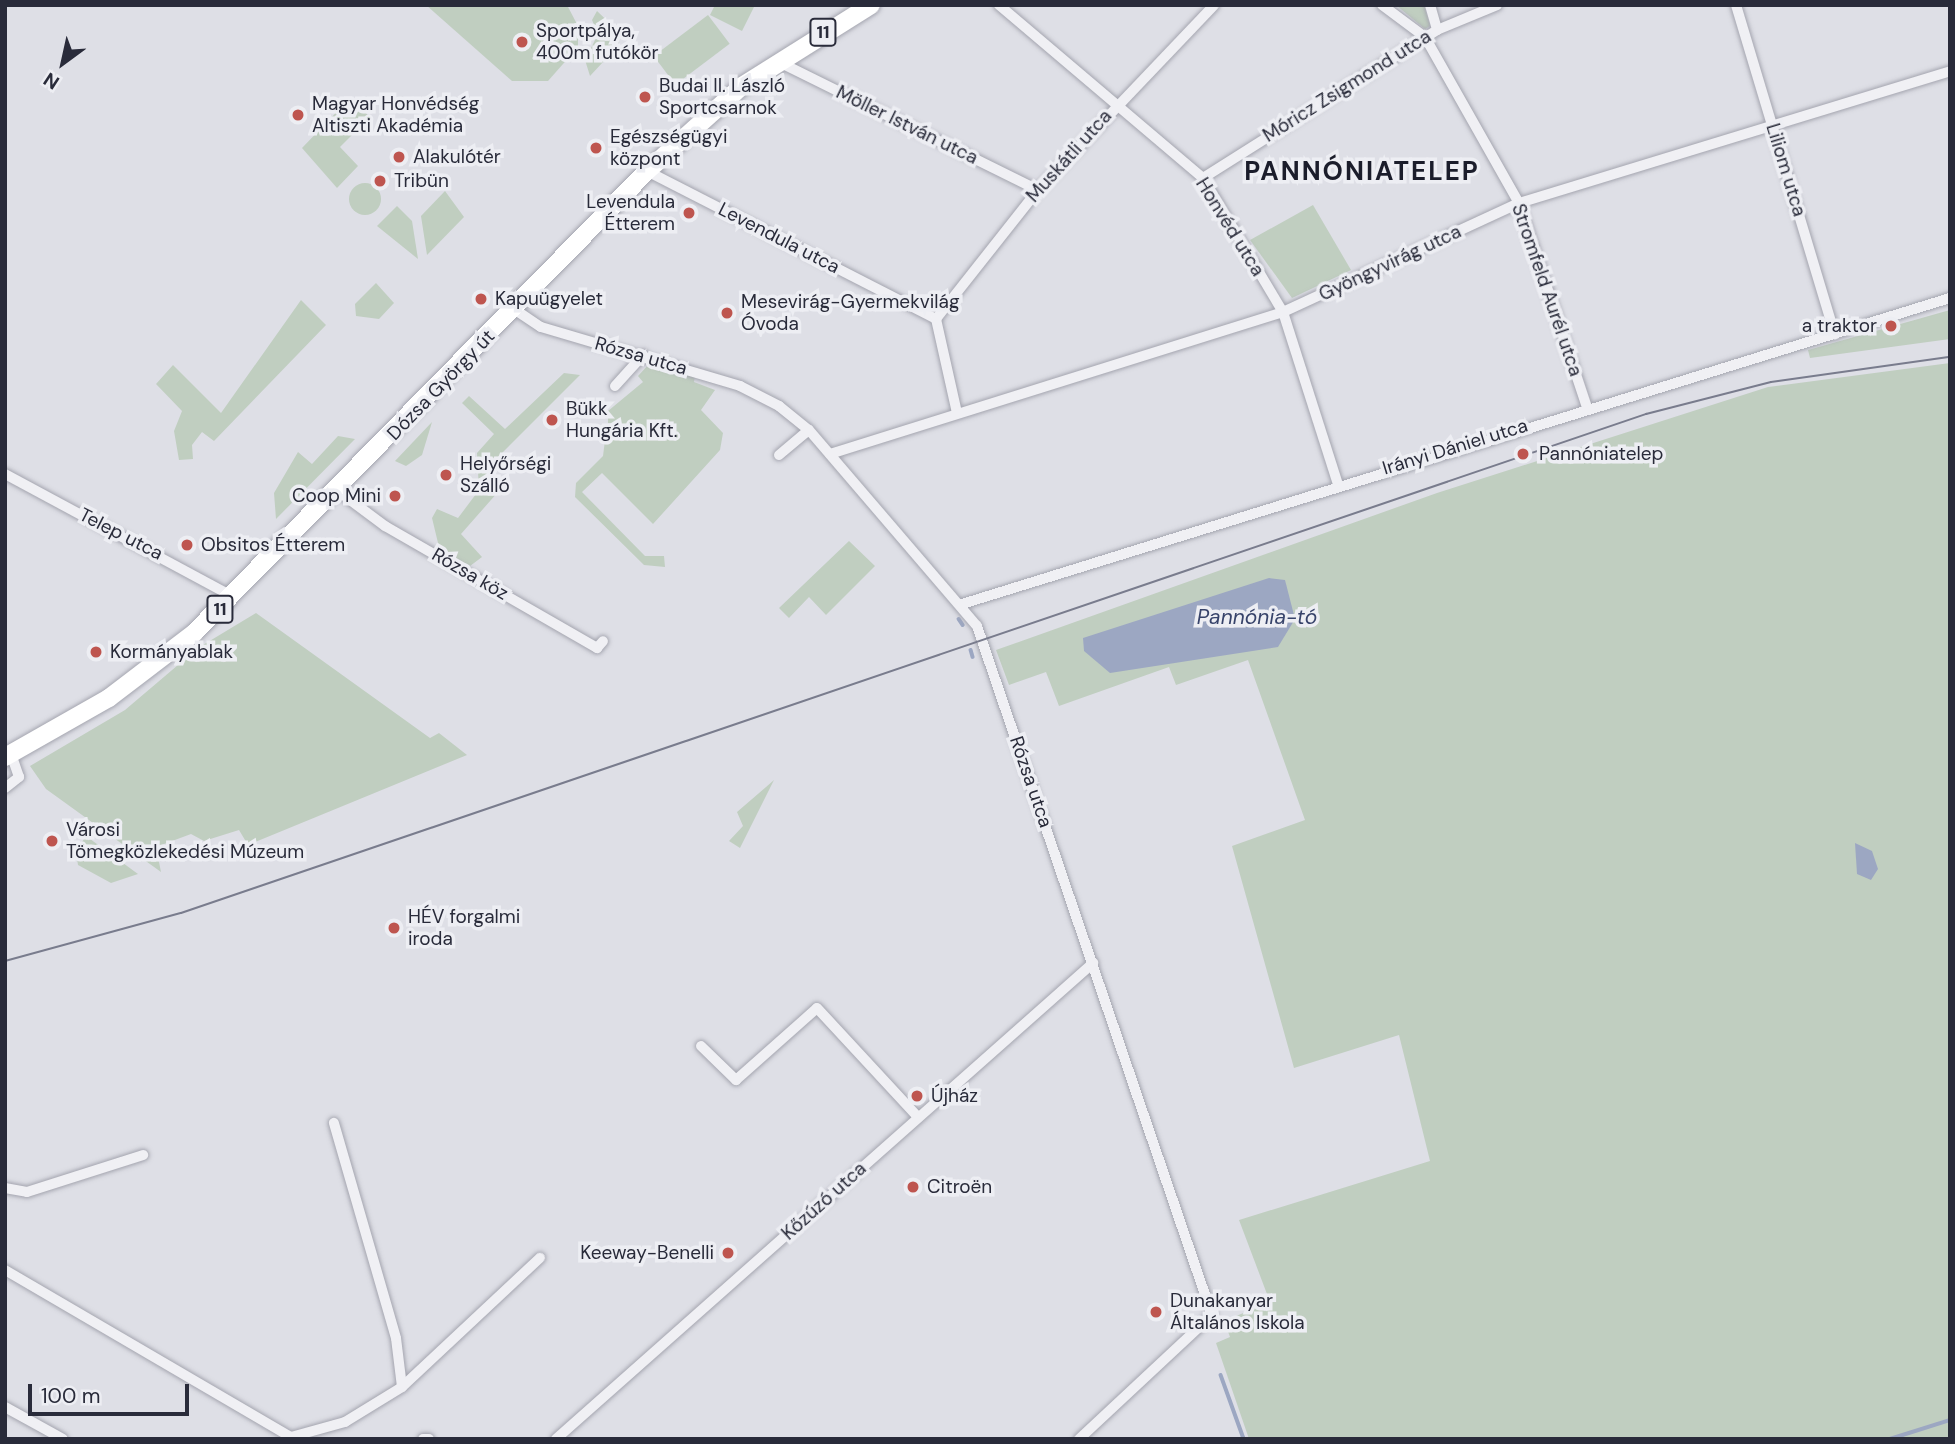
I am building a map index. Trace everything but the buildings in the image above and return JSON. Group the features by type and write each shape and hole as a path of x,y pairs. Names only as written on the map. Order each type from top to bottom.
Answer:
{"main road":[{"name":"Dózsa György út","path":"8,755 145,673 233,597 647,171 777,61 871,5"}],"street":[{"name":"Honvéd utca","path":"999,5 1203,178 1283,312 1338,484"},
{"name":"Muskátli utca","path":"936,318 1038,190 1116,104 1214,5"},
{"name":"Stromfeld Aurél utca","path":"1382,5 1424,37 1519,203 1587,408"},
{"path":"1430,5 1437,30"},
{"name":"Móricz Zsigmond utca","path":"1203,178 1424,37 1497,5"},
{"name":"Liliom utca","path":"1737,5 1835,334"},
{"name":"Möller István utca","path":"777,61 1038,190"},
{"name":"Gyöngyvirág utca","path":"830,454 1283,312 1519,203 1950,71"},
{"name":"Levendula utca","path":"647,171 936,318"},
{"name":"Irányi Dániel utca","path":"962,604 1338,484 1950,298"},
{"name":"Rózsa utca","path":"514,310 541,327 643,355 740,386 809,430 962,604 977,626 1212,1315 1079,1439"},
{"path":"936,318 957,413"},
{"path":"615,386 643,355"},
{"path":"779,455 809,430"},
{"name":"Telep utca","path":"5,474 233,597"},
{"name":"Rózsa köz","path":"338,491 385,526 477,571 597,648 603,641"},
{"path":"5,788 19,777 8,755"},
{"name":"Kőzúzó utca","path":"556,1439 1093,963"},
{"path":"701,1046 736,1080 817,1008 918,1117"},
{"path":"334,1123 396,1338 402,1387"},
{"path":"8,1189 27,1192 143,1155"},
{"path":"5,1270 290,1438 345,1422 402,1387 540,1258"},
{"path":"5,1407 63,1439"},
{"path":"423,1439 429,1439"}],"green space":[{"name":"Sportpálya, 400m futókör","path":"426,5 567,5 578,26 578,47 548,81 512,81"},
{"path":"715,5 755,5 742,31 710,15"},
{"path":"1396,5 1424,5 1430,26 1425,29"},
{"path":"597,11 620,33 618,46 590,76 585,60 598,34 592,20"},
{"path":"708,15 730,44 675,85 654,56"},
{"path":"350,98 370,117 340,147 358,166 337,188 302,148"},
{"path":"365,183 376,188 381,199 376,210 365,215 354,210 349,199 354,188"},
{"path":"445,191 464,217 427,255 421,216"},
{"path":"1313,205 1351,270 1292,298 1250,240"},
{"path":"397,206 412,221 418,259 377,226"},
{"path":"376,283 394,303 379,319 356,316 355,304"},
{"path":"301,300 326,325 214,441 202,432 192,445 193,459 179,460 174,431 182,411 156,384 173,365 221,413"},
{"path":"1950,310 1950,339 1810,358 1808,350"},
{"path":"650,363 695,376 694,382 715,390 701,410 723,433 720,450 653,524 602,473 582,492 645,556 664,556 665,567 644,565 575,497 576,483 603,456 605,440 614,440 616,424 608,423 608,411 643,382 638,376"},
{"path":"1950,363 1950,1439 1249,1439 1216,1343 1230,1337 1224,1321 1270,1302 1239,1220 1430,1161 1399,1035 1294,1068 1232,846 1305,820 1248,660 1176,685 1169,667 1059,706 1046,672 1009,685 996,650 1437,493 1768,387"},
{"path":"564,373 580,375 496,459 492,469 498,492 461,534 482,557 470,566 451,559 438,543 432,518 437,509 458,518 479,490 477,453 494,434 462,403 469,396 505,429"},
{"path":"432,422 422,455 406,466 395,461"},
{"path":"338,436 355,439 276,519 274,493 298,452 312,464"},
{"path":"849,541 875,566 826,615 809,597 789,618 779,608"},
{"path":"256,613 430,738 439,733 467,755 248,845 239,830 204,841 191,834 156,847 161,872 46,789 30,766 125,710 198,648"},
{"path":"774,780 740,848 729,841 743,826 737,812"},
{"path":"86,836 138,874 111,883 78,865 76,851"}],"water":[{"name":"Pannónia-tó","path":"1269,578 1285,580 1295,619 1278,647 1110,673 1084,651 1083,638"},
{"path":"1855,843 1872,851 1878,869 1871,880 1857,874"}],"waterway":[{"path":"959,619 963,625"},
{"path":"971,650 973,657"},
{"path":"1221,1375 1244,1439"},
{"path":"1890,1439 1950,1420"}],"tram line":[{"path":"5,961 181,913 1646,414 1771,382 1950,357"}],"place":[{"name":"Sportpálya, 400m futókör","path":"522,42"},
{"name":"Budai II. László Sportcsarnok","path":"645,97"},
{"name":"Magyar Honvédség Altiszti Akadémia","path":"298,115"},
{"name":"Egészségügyi központ","path":"596,148"},
{"name":"Alakulótér","path":"399,157"},
{"name":"Tribün","path":"380,181"},
{"name":"Levendula Étterem","path":"689,213"},
{"name":"Kapuügyelet","path":"481,299"},
{"name":"Mesevirág-Gyermekvilág Óvoda","path":"727,313"},
{"name":"a traktor","path":"1891,326"},
{"name":"Bükk Hungária Kft.","path":"552,420"},
{"name":"Pannóniatelep","path":"1523,454"},
{"name":"Helyőrségi Szálló","path":"446,475"},
{"name":"Coop Mini","path":"395,496"},
{"name":"Obsitos Étterem","path":"187,545"},
{"name":"Kormányablak","path":"96,652"},
{"name":"Városi Tömegközlekedési Múzeum","path":"52,841"},
{"name":"HÉV forgalmi iroda","path":"394,928"},
{"name":"Újház","path":"917,1096"},
{"name":"Citroën","path":"913,1187"},
{"name":"Keeway-Benelli","path":"728,1253"},
{"name":"Dunakanyar Általános Iskola","path":"1156,1312"}],"district":[{"name":"PANNÓNIATELEP","path":"1362,172"}]}
